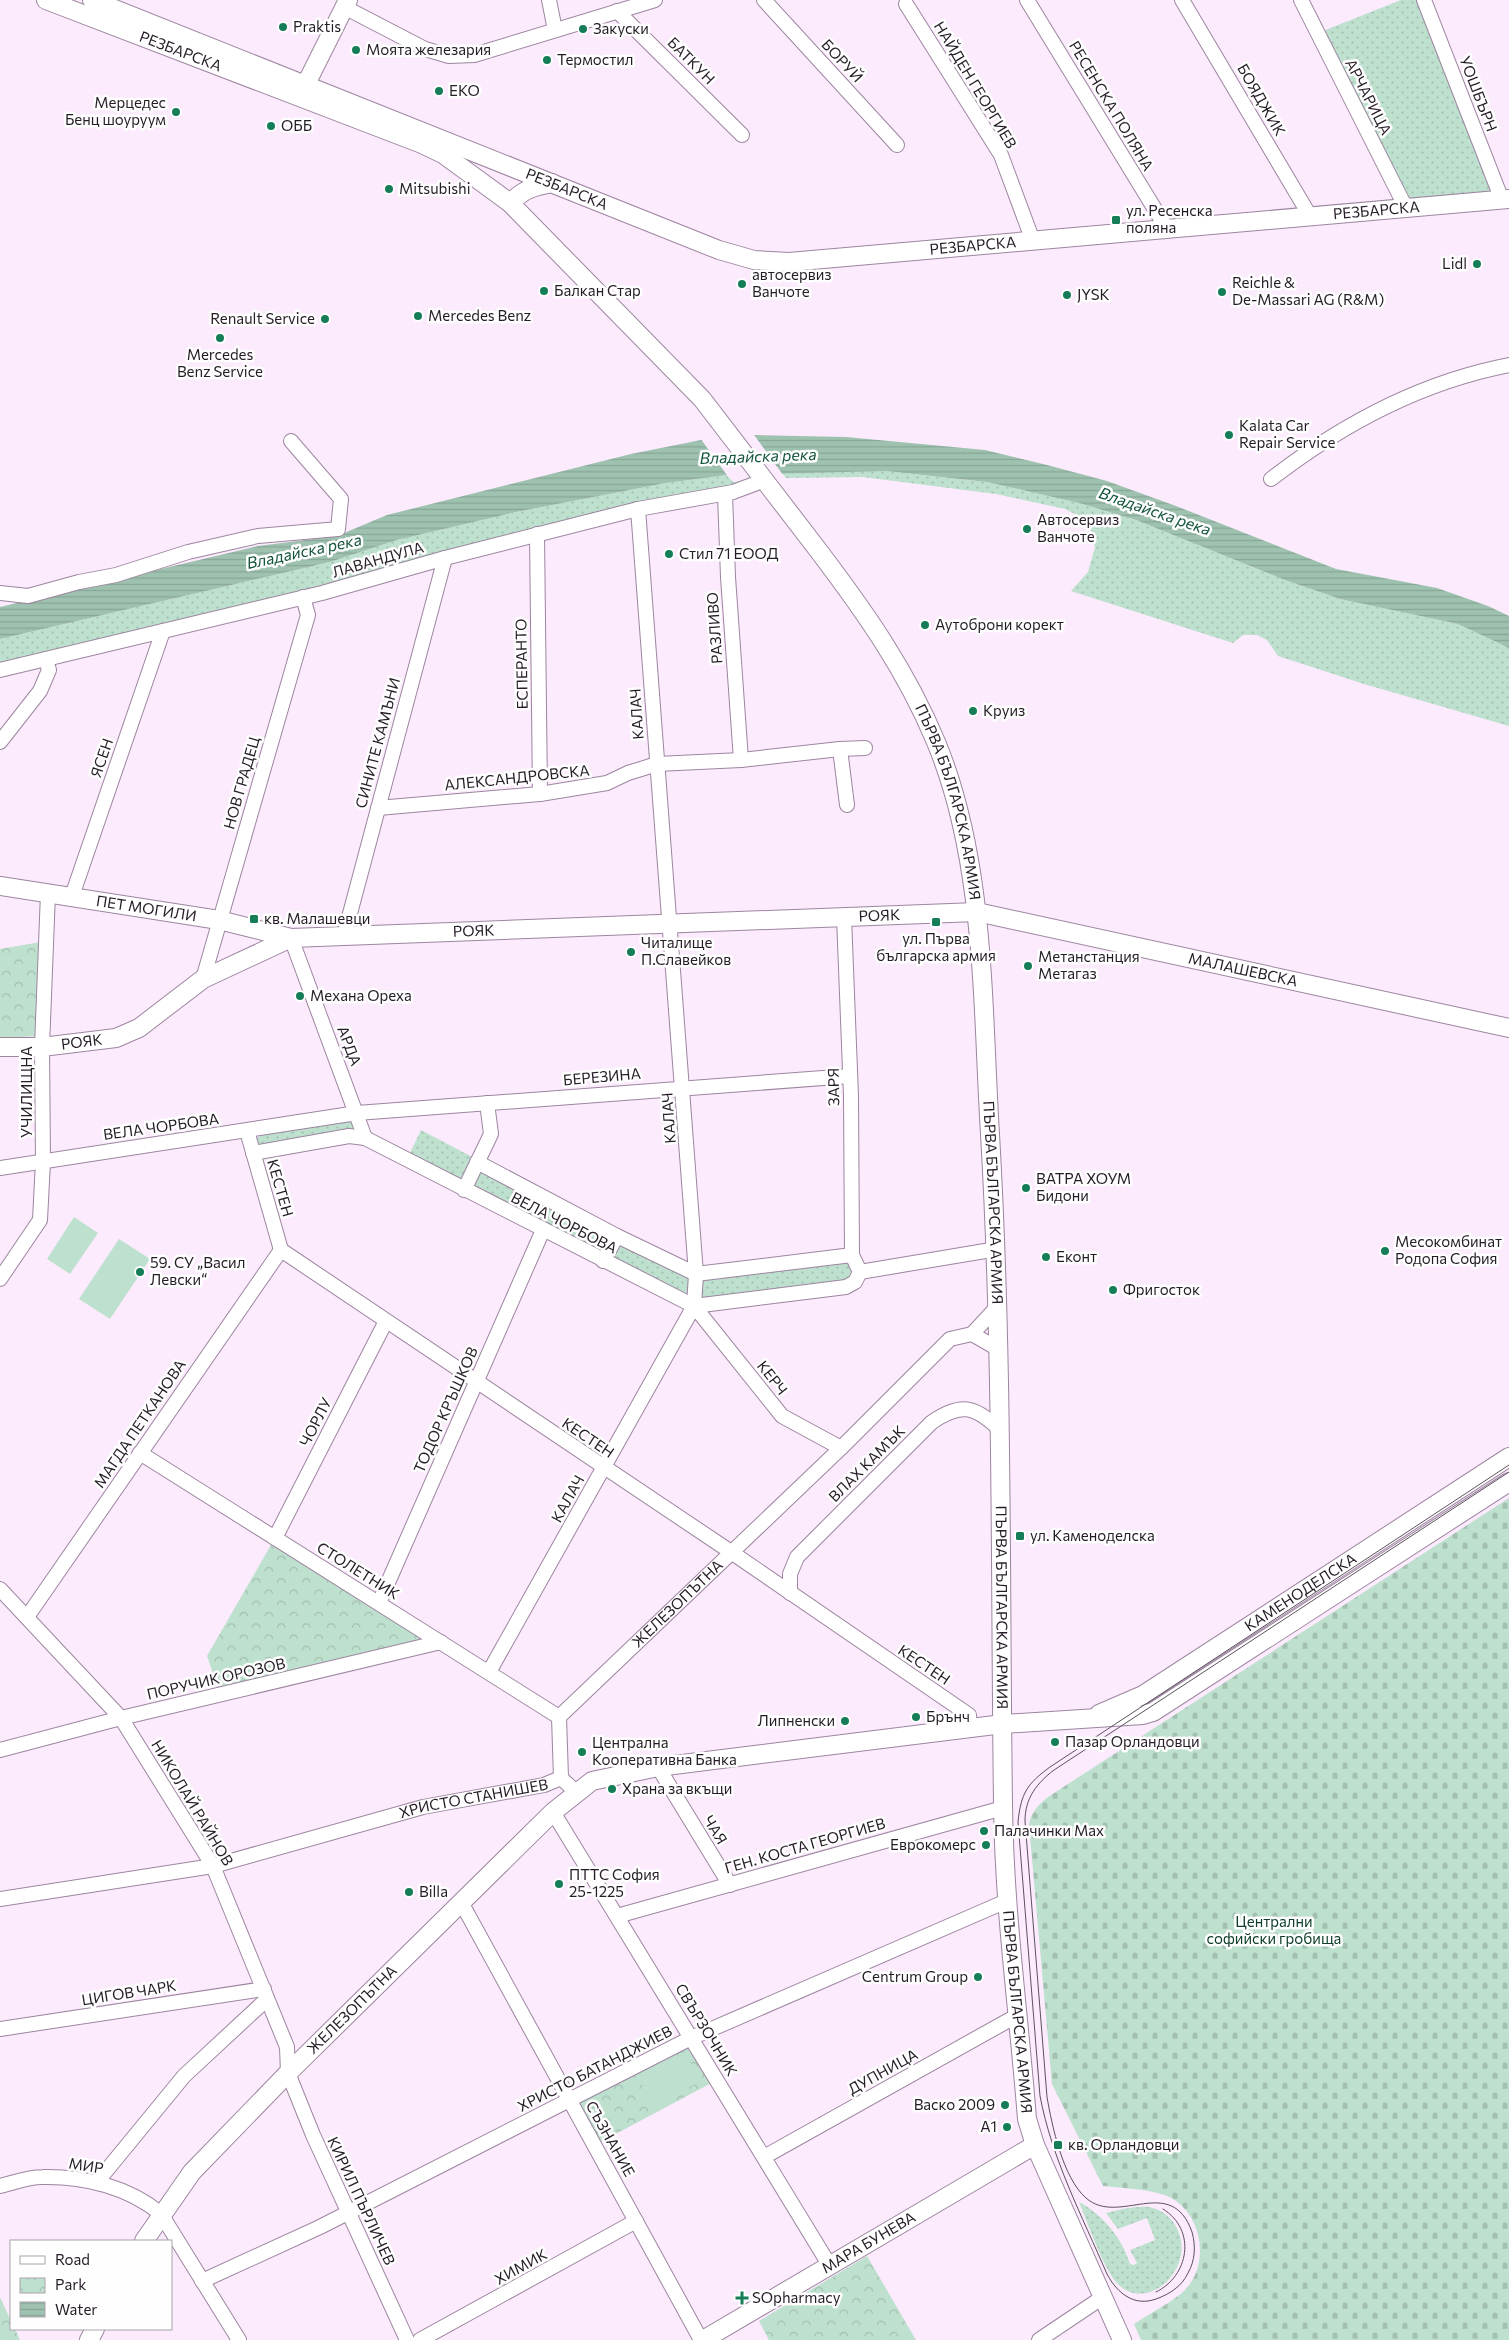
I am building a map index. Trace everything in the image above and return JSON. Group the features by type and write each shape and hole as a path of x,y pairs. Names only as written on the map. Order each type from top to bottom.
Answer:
{"street":[{"name":"РЕЗБАРСКА","path":"46,0 458,146 719,250 754,260 789,262 1505,199"},
{"name":"РЕЗБАРСКА","path":"92,0 443,154 510,203"},
{"path":"549,0 555,30"},
{"path":"303,91 346,4 425,50 449,56 474,55 655,0"},
{"name":"БОРУЙ","path":"764,0 897,145"},
{"name":"РЕСЕНСКА ПОЛЯНА","path":"1027,0 1167,229"},
{"name":"БОЯДЖИК","path":"1182,0 1310,216"},
{"name":"АРЧАРИЦА","path":"1301,0 1406,208"},
{"name":"УОШБЪРН","path":"1424,0 1505,199"},
{"name":"НАЙДЕН ГЕОРГИЕВ","path":"906,4 1001,155 1032,241"},
{"name":"БАТКУН","path":"617,11 742,135"},
{"name":"РЕЗБАРСКА","path":"458,146 489,171 501,186 510,203"},
{"path":"510,203 523,190 552,183"},
{"name":"ПЪРВА БЪЛГАРСКА АРМИЯ","path":"510,203 702,399 728,431 855,598 889,648 911,687 937,743 951,782 968,850 977,912 1000,1350 999,1429 1003,1808 1027,2120 1035,2145 1122,2340"},
{"path":"1271,479 1340,431 1394,402 1453,379 1509,366"},
{"path":"0,593 28,596 79,582 116,575 188,552 258,536 338,529 341,499 291,441"},
{"name":"ЛАВАНДУЛА","path":"0,670 303,597 638,508 725,494 765,480"},
{"name":"РАЗЛИВО","path":"725,494 728,577 742,760"},
{"name":"КАЛАЧ","path":"489,1672 694,1306 696,1274 683,1087 638,508"},
{"name":"ЕСПЕРАНТО","path":"537,534 540,794"},
{"name":"СИНИТЕ КАМЪНИ","path":"344,936 445,558"},
{"name":"НОВ ГРАДЕЦ","path":"203,979 308,615 303,597"},
{"name":"ЯСЕН","path":"72,896 163,631"},
{"path":"0,742 40,691 49,670 46,659"},
{"name":"АЛЕКСАНДРОВСКА","path":"378,808 540,794 607,784 628,773 657,764 742,760 865,748"},
{"path":"840,749 846,804"},
{"name":"ПЕТ МОГИЛИ","path":"0,886 219,920 291,938"},
{"name":"УЧИЛИЩНА","path":"0,1279 40,1220 43,1160 42,1048 48,893"},
{"name":"РОЯК","path":"0,1048 42,1048 99,1041 123,1035 139,1028 203,979 291,938 977,912"},
{"name":"МАЛАШЕВСКА","path":"977,912 1509,1028"},
{"name":"ЗАРЯ","path":"844,917 850,1076 852,1255"},
{"name":"АРДА","path":"291,938 365,1138"},
{"name":"БЕРЕЗИНА","path":"357,1113 683,1087 850,1076"},
{"path":"464,1190 491,1134 487,1103"},
{"name":"ВЕЛА ЧОРБОВА","path":"0,1168 357,1113"},
{"name":"КЕСТЕН","path":"247,1131 281,1250 731,1552 969,1715 970,1728"},
{"name":"ВЕЛА ЧОРБОВА","path":"253,1153 349,1136 365,1138 694,1306"},
{"name":"ВЕЛА ЧОРБОВА","path":"477,1162 617,1236 696,1274"},
{"name":"ТОДОР КРЪШКОВ","path":"379,1603 543,1230"},
{"path":"603,1261 617,1236"},
{"path":"860,1272 996,1249"},
{"name":"МАГДА ПЕТКАНОВА","path":"27,1617 281,1250"},
{"path":"696,1274 852,1255 860,1272"},
{"path":"694,1306 846,1287 855,1282 860,1272"},
{"path":"998,1305 972,1334 1000,1350"},
{"name":"КЕРЧ","path":"694,1306 782,1416 842,1448"},
{"name":"ЧОРЛУ","path":"275,1538 386,1321"},
{"name":"ВЛАХ КАМЪК","path":"842,1448 950,1339 972,1334"},
{"name":"ВЛАХ КАМЪК","path":"790,1593 790,1574 797,1557 932,1422 949,1411 969,1408 989,1420 999,1429"},
{"name":"ЖЕЛЕЗОПЪТНА","path":"559,1717 842,1448"},
{"name":"СТОЛЕТНИК","path":"140,1453 559,1717"},
{"name":"КАМЕНОДЕЛСКА","path":"1089,1718 1143,1695 1509,1457"},
{"name":"КАМЕНОДЕЛСКА","path":"1003,1724 1133,1717 1153,1712 1509,1482"},
{"name":"НИКОЛАЙ РАЙНОВ","path":"0,1588 121,1718 213,1866 287,2047 288,2073"},
{"name":"ПОРУЧИК ОРОЗОВ","path":"0,1750 121,1718 441,1642"},
{"path":"559,1717 560,1778"},
{"path":"576,1792 602,1778 658,1767 1003,1724"},
{"name":"ЧАЯ","path":"658,1767 730,1884"},
{"name":"ХРИСТО СТАНИШЕВ","path":"0,1900 213,1866 423,1807 544,1785 560,1778 576,1792"},
{"name":"ЖЕЛЕЗОПЪТНА","path":"145,2240 192,2172 288,2073 553,1812 576,1792"},
{"name":"ГЕН. КОСТА ГЕОРГИЕВ","path":"617,1916 1003,1808"},
{"name":"СВЪРЗОЧНИК","path":"553,1812 830,2266"},
{"name":"ХРИСТО БАТАНДЖИЕВ","path":"202,2281 348,2213 691,2038 772,2001 1009,1900"},
{"name":"СЪЗНАНИЕ","path":"461,1902 702,2340"},
{"path":"97,2182 184,2076 266,1994"},
{"name":"ЦИГОВ ЧАРК","path":"0,2029 266,1994"},
{"name":"ДУПНИЦА","path":"764,2157 1018,2015"},
{"name":"КИРИЛ ПЪРЛИЧЕВ","path":"288,2073 313,2135 407,2340"},
{"name":"МАРА БУНЕВА","path":"702,2340 1035,2145"},
{"name":"МИР","path":"0,2186 40,2177 97,2182 146,2202 161,2214"},
{"path":"161,2214 239,2340"},
{"name":"ХИМИК","path":"420,2340 636,2221"},
{"path":"1039,2340 1103,2297"}],"green space":[{"path":"1401,0 1424,0 1502,200 1406,208 1318,33"},
{"path":"886,471 987,482 1079,503 1136,520 1285,580 1340,599 1458,624 1509,648 1509,726 1364,684 1278,656 1267,640 1257,635 1243,635 1233,643 1071,591 1088,572 1095,547 1087,520 1065,509 996,494 863,477 786,478 781,472"},
{"path":"727,475 733,482 765,480 0,670 0,639 330,562 397,540 516,512 666,483"},
{"path":"41,942 37,1036 0,1038 0,949"},
{"path":"349,1120 353,1122 354,1126 350,1132 256,1146 256,1140 262,1133"},
{"path":"421,1130 474,1158 463,1182 410,1153"},
{"path":"477,1162 696,1274 852,1255 855,1282 694,1306 464,1190"},
{"path":"74,1217 98,1233 70,1274 47,1259"},
{"path":"119,1239 150,1259 110,1319 79,1299"},
{"name":"Централни софийски гробища","path":"1509,1498 1509,2340 1141,2340 1134,2324 1180,2294 1193,2279 1198,2266 1199,2238 1195,2225 1188,2213 1179,2203 1167,2196 1144,2190 1103,2186 1052,2084 1029,1825 1031,1816 1048,1797"},
{"path":"275,1538 441,1642 220,1694 207,1656"},
{"path":"691,2038 717,2080 595,2145 570,2100"},
{"path":"685,2052 701,2081 653,2106 638,2077"},
{"path":"1079,2202 1104,2220 1117,2236 1130,2264 1134,2265 1137,2263 1130,2250 1155,2240 1147,2218 1118,2229 1106,2213 1148,2207 1159,2210 1168,2216 1173,2222 1180,2238 1181,2254 1176,2268 1167,2281 1156,2290 1142,2294 1129,2291 1116,2282 1101,2255"},
{"path":"867,2256 916,2340 769,2340 759,2321"},
{"path":"0,2297 10,2319 10,2330 15,2330 20,2340 0,2340"}],"water":[{"name":"Владайска река","path":"754,435 846,437 985,450 1107,481 1336,569 1437,588 1488,606 1509,616 1509,648 1458,624 1340,599 1285,580 1136,520 1079,503 987,482 886,471 727,475 666,483 516,512 397,540 330,562 0,639 0,607 258,546 337,536 387,515 631,454 701,440"}],"pier":[{"path":"752,432 783,475 729,478 700,438"}],"tram line":[{"path":"1509,1465 1050,1767 1031,1784 1023,1796 1018,1822 1040,2096 1045,2119 1060,2165 1107,2274 1116,2287 1133,2300 1148,2301 1156,2299 1179,2286 1192,2264 1194,2253 1192,2232 1183,2215 1171,2206 1158,2203 1114,2207 1099,2205 1086,2198 1078,2189 1065,2165 1055,2136 1047,2097 1025,1821 1030,1798 1042,1780 1054,1770 1509,1472"},
{"path":"1156,2292 1167,2285 1176,2275 1182,2264 1185,2252 1181,2229 1174,2218 1163,2209"}],"place":[{"name":"Praktis","path":"283,27"},
{"name":"Закуски","path":"583,29"},
{"name":"Моята железария","path":"356,50"},
{"name":"Термостил","path":"547,60"},
{"name":"EKO","path":"439,91"},
{"name":"Мерцедес Бенц шоуруум","path":"176,112"},
{"name":"ОББ","path":"271,126"},
{"name":"Mitsubishi","path":"389,189"},
{"name":"ул. Ресенска поляна","path":"1116,220"},
{"name":"Lidl","path":"1477,264"},
{"name":"автосервиз Ванчоте","path":"742,284"},
{"name":"Балкан Стар","path":"544,291"},
{"name":"Reichle & De-Massari AG (R&M)","path":"1222,292"},
{"name":"JYSK","path":"1067,295"},
{"name":"Mercedes Benz","path":"418,316"},
{"name":"Renault Service","path":"325,319"},
{"name":"Mercedes Benz Service","path":"220,338"},
{"name":"Kalata Car Repair Service","path":"1229,435"},
{"name":"Автосервиз Ванчоте","path":"1027,529"},
{"name":"Стил 71 ЕООД","path":"669,554"},
{"name":"Аутоброни корект","path":"925,625"},
{"name":"Круиз","path":"973,711"},
{"name":"кв. Малашевци","path":"254,919"},
{"name":"ул. Първа българска армия","path":"936,922"},
{"name":"Читалище П.Славейков","path":"631,952"},
{"name":"Метанстанция Метагаз","path":"1028,966"},
{"name":"Механа Ореха","path":"300,996"},
{"name":"ВАТРА ХОУМ Бидони","path":"1026,1188"},
{"name":"Месокомбинат Родопа София","path":"1385,1251"},
{"name":"Еконт","path":"1046,1257"},
{"name":"59. СУ „Васил Левски“","path":"140,1272"},
{"name":"Фригосток","path":"1113,1290"},
{"name":"ул. Каменоделска","path":"1020,1536"},
{"name":"Брънч","path":"916,1717"},
{"name":"Липненски","path":"845,1721"},
{"name":"Пазар Орландовци","path":"1055,1742"},
{"name":"Централна Кооперативна Банка","path":"582,1752"},
{"name":"Храна за вкъщи","path":"612,1789"},
{"name":"Палачинки Max","path":"984,1831"},
{"name":"Еврокомерс","path":"986,1845"},
{"name":"ПТТС София 25-1225","path":"559,1884"},
{"name":"Billa","path":"409,1892"},
{"name":"Centrum Group","path":"978,1977"},
{"name":"Васко 2009","path":"1005,2105"},
{"name":"A1","path":"1007,2127"},
{"name":"кв. Орландовци","path":"1058,2145"},
{"name":"SOpharmacy","path":"742,2298"}]}
